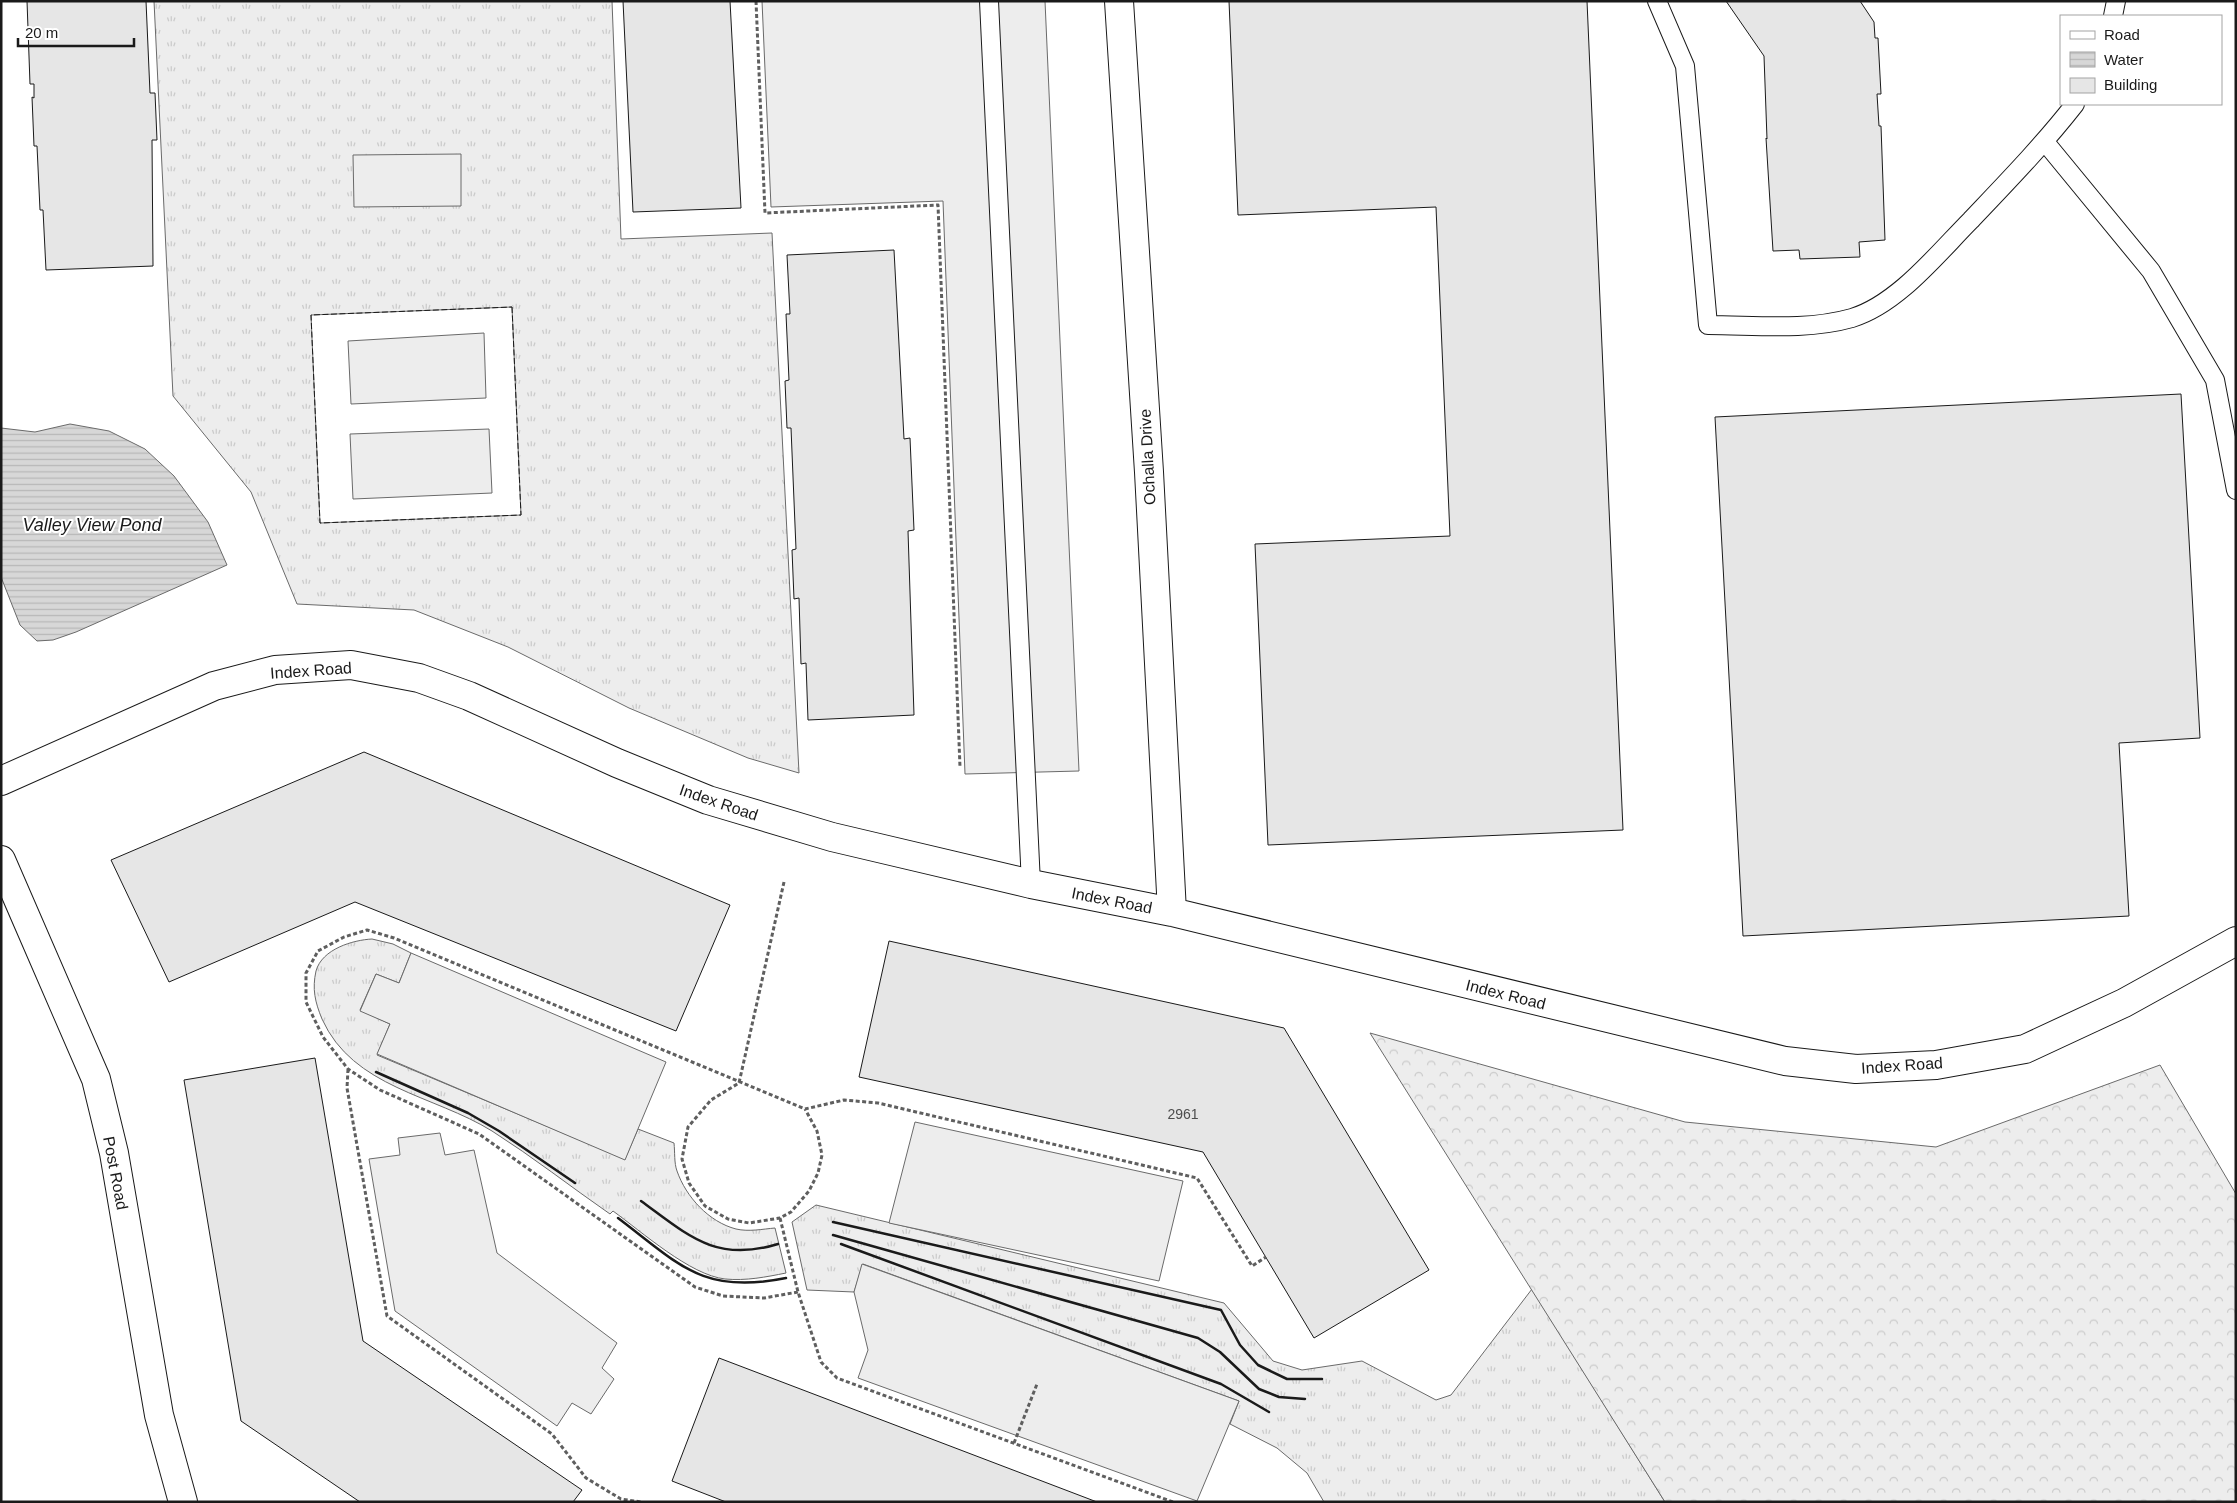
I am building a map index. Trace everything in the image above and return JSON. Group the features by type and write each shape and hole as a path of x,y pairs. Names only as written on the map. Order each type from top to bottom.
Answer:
{"street":[{"name":"Ochalla Drive","path":"1119,1 1148,472 1172,912"},
{"name":"Index Road","path":"1,781 214,686 274,670 351,665 419,678 469,696 617,764 708,800 832,838 1031,884 1172,912 1785,1061 1856,1069 1936,1065 2025,1049 2124,1003 2236,940"},
{"name":"Post Road","path":"1,860 96,1079 114,1153 159,1415 183,1502"}],"lane":[{"path":"989,1 1031,884"},
{"path":"1657,1 1685,66 1708,325 1822,325 1854,317 1887,301 1924,269 2045,142 2074,105"},
{"path":"2113,15 2116,1"},
{"path":"2045,142 2151,271 2215,380 2236,490"}],"path":[{"path":"756,1 765,212 938,205 960,767"},
{"path":"784,882 740,1083 711,1100 688,1127 682,1158 689,1183 705,1206 728,1219 749,1223 780,1218 791,1212 809,1191 818,1173 822,1155 817,1131 805,1109"},
{"path":"798,1292 764,1298 723,1296 694,1287 479,1134 380,1090 348,1069 322,1037 306,1002 306,973 318,951 344,937 367,930 403,941 805,1109 844,1100 878,1103 1197,1178 1252,1266 1266,1257"},
{"path":"348,1069 347,1088 387,1316 552,1434 586,1478 621,1499 640,1502"},
{"path":"780,1218 798,1292 821,1362 838,1378 1173,1502"},
{"path":"1014,1443 1037,1384"}],"green space":[{"path":"154,1 612,1 621,239 772,233 799,773 748,758 629,708 508,647 414,610 297,604 251,492 173,396","holes":["512,307 521,515 320,523 311,315"]},
{"path":"372,939 393,944 411,953 399,983 376,974 360,1010 390,1024 377,1055 625,1159 638,1129 674,1143 677,1171 686,1190 693,1199 708,1214 726,1226 746,1230 775,1228 786,1273 756,1278 725,1279 697,1270 667,1251 613,1211 610,1214 492,1131 397,1087 353,1061 336,1042 322,1019 315,995 316,971 319,963 331,951 356,941"},
{"path":"1370,1033 1685,1122 1936,1147 2160,1065 2236,1194 2236,1502 1665,1502"},
{"path":"816,1205 1224,1303 1273,1361 1302,1370 1362,1361 1436,1400 1451,1395 1532,1289 1665,1502 1324,1502 1307,1473 1277,1448 1230,1424 1239,1401 863,1264 854,1292 807,1290 792,1222"}],"shaded area":[{"path":"762,1 1045,1 1079,771 965,774 943,201 771,207"},
{"path":"461,154 461,206 354,207 353,155"},
{"path":"484,333 486,398 351,404 348,341"},
{"path":"489,429 492,493 353,499 350,434"},
{"path":"411,953 666,1062 625,1160 377,1054 390,1024 360,1011 376,974 399,983"},
{"path":"915,1122 1183,1181 1159,1281 889,1223"},
{"path":"440,1133 445,1155 474,1150 497,1253 617,1343 602,1368 614,1379 591,1414 572,1403 557,1426 395,1311 369,1159 400,1155 398,1138"},
{"path":"862,1264 1239,1401 1197,1501 858,1378 868,1350 854,1292"}],"water":[{"name":"Valley View Pond","path":"70,424 109,431 145,449 174,476 208,522 227,565 76,632 53,640 37,641 20,625 1,577 1,428 35,432"}],"building":[{"path":"27,1 146,1 150,93 155,93 157,140 152,140 153,266 46,270 43,210 40,210 37,146 34,146 32,97 34,98 34,84 30,84"},
{"path":"623,1 730,1 741,208 633,212"},
{"path":"1229,1 1587,1 1623,830 1268,845 1255,544 1450,536 1436,207 1238,215"},
{"path":"1726,1 1860,1 1874,22 1875,38 1878,38 1881,94 1877,94 1879,126 1881,126 1885,240 1859,242 1860,257 1800,259 1799,250 1773,251 1766,138 1764,56"},
{"path":"894,250 904,439 910,438 914,530 908,531 914,715 808,720 806,663 801,664 799,598 794,599 792,550 796,549 791,428 787,428 785,381 789,380 786,314 790,314 787,255"},
{"path":"2181,394 2200,738 2119,743 2129,916 1743,936 1715,417"},
{"path":"364,752 730,905 676,1031 355,902 169,982 111,860"},
{"path":"889,941 1284,1028 1429,1270 1314,1338 1203,1152 859,1077"},
{"path":"315,1058 363,1341 582,1490 573,1502 360,1502 241,1421 184,1080"},
{"path":"719,1358 1097,1502 726,1502 672,1481"}],"fence":[{"path":"512,307 521,515 320,523 311,315 512,307"}],"wall":[{"path":"376,1072 468,1113 499,1131 575,1183"},
{"path":"641,1201 674,1225 704,1243 720,1248 737,1250 756,1249 778,1244"},
{"path":"618,1218 677,1262 694,1272 713,1279 733,1282 757,1282 786,1278"},
{"path":"833,1222 1221,1310 1240,1345 1258,1365 1287,1379 1322,1379"},
{"path":"833,1235 1198,1338 1220,1352 1259,1389 1279,1397 1305,1399"},
{"path":"841,1244 1221,1384 1269,1412"}]}
